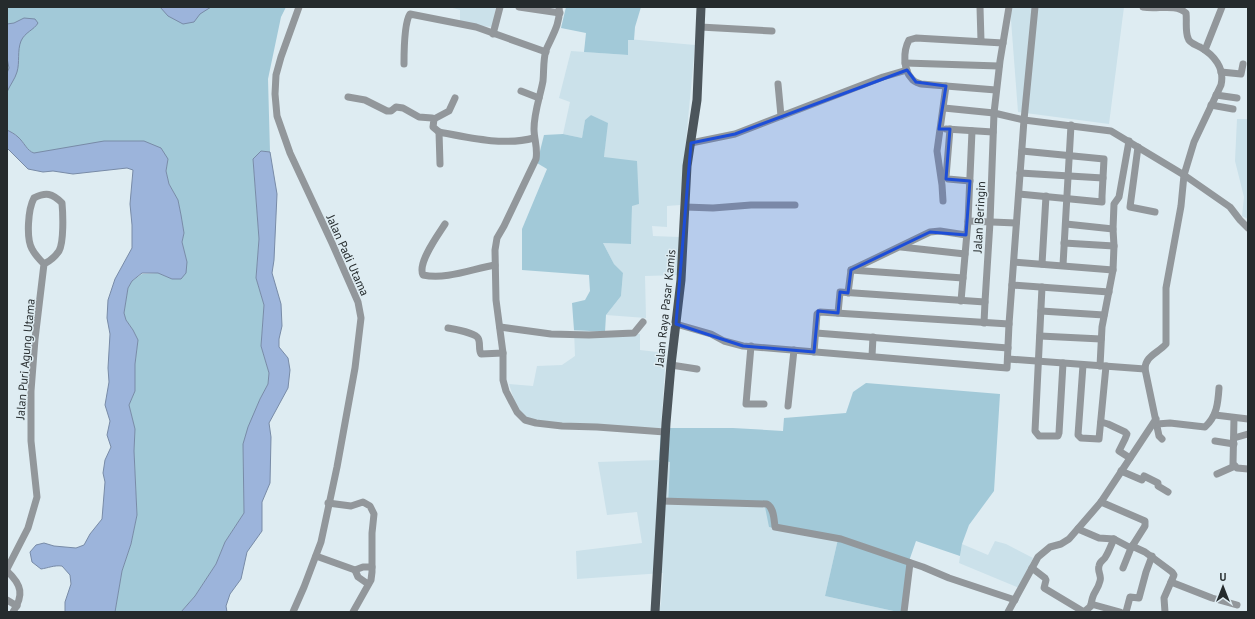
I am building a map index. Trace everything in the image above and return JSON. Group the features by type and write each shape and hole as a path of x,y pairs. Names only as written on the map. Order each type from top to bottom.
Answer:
{"main road":[{"name":"Jalan Raya Pasar Kamis","path":"655,612 665,432 681,280 687,166 697,100 701,7"}],"street":[{"name":"Jalan Padi Utama","path":"293,612 321,542 328,503 337,467 355,368 360,330 360,310 358,302 290,153 277,116 275,94 276,75 299,7"},
{"path":"493,34 500,7"},
{"path":"519,7 559,10 557,25 546,52 543,80 534,116 534,138 537,147 536,159 504,226 499,233 496,250 496,300 506,391 512,404 525,420 536,423 665,432"},
{"path":"980,7 981,41"},
{"name":"Jalan Beringin","path":"984,323 994,113 999,66 1009,7"},
{"path":"676,324 711,334 732,343 751,346 1007,368 1016,223 1035,7"},
{"path":"1143,7 1182,9 1186,13 1188,38 1190,42 1215,57 1223,78 1194,142 1184,175 1181,206 1166,288 1166,344 1146,361 1145,369 1159,436 1162,440"},
{"path":"1205,50 1222,7"},
{"path":"404,64 406,27 410,14 476,27 546,52"},
{"path":"700,27 772,31"},
{"path":"996,90 921,84 912,80 906,66 907,43 912,39 1003,43"},
{"path":"1221,72 1241,74 1243,64"},
{"path":"691,143 735,134 906,66 999,66"},
{"path":"778,84 781,116"},
{"path":"943,201 937,150 946,86"},
{"path":"521,90 539,98"},
{"path":"1216,95 1237,98"},
{"path":"348,97 365,100 387,111 396,107 404,108 419,117 434,119 449,111 455,98"},
{"path":"1212,105 1233,108"},
{"path":"944,108 994,113 1024,120 1111,131 1184,175 1230,207 1248,228"},
{"path":"434,119 433,127 439,132 506,142 534,138"},
{"path":"1063,265 1068,156 1071,125"},
{"path":"939,129 993,132"},
{"path":"950,129 946,177 948,179 970,181"},
{"path":"961,301 968,221 972,131"},
{"path":"439,132 440,164"},
{"path":"1083,364 1078,437 1099,439 1103,366 1101,339 1113,270 1114,204 1119,196 1129,141"},
{"path":"1138,147 1130,207 1155,212"},
{"path":"1022,151 1104,159 1102,202"},
{"path":"1020,173 1102,178"},
{"path":"46,194 54,196 62,203 62,233 60,250 51,260 44,264 32,249 29,240 29,216 31,204 34,198 46,194"},
{"path":"1019,194 1067,197 1114,204"},
{"path":"1042,264 1046,196"},
{"path":"685,207 713,208 751,205 795,205"},
{"path":"968,221 1016,223"},
{"path":"444,224 425,258 422,272 423,276 452,276 470,270 495,265"},
{"path":"1066,224 1113,229"},
{"path":"850,270 934,231 966,235"},
{"path":"1064,243 1114,246"},
{"path":"900,247 965,254"},
{"path":"1014,262 1113,270"},
{"name":"Jalan Puri Agung Utama","path":"7,570 28,528 37,497 31,441 31,391 35,339 44,264"},
{"path":"850,270 963,278"},
{"path":"848,293 850,270"},
{"path":"1012,285 1109,292"},
{"path":"1042,287 1035,431 1039,436 1056,436 1059,433 1063,363"},
{"path":"838,313 840,292 984,302"},
{"path":"1041,311 1104,315"},
{"path":"814,352 818,312 1009,324"},
{"path":"500,328 551,334 589,335 634,333 643,322"},
{"path":"448,328 477,337 479,340 479,349 481,354 503,353"},
{"path":"816,333 1008,348"},
{"path":"1040,336 1101,339"},
{"path":"872,356 873,337"},
{"path":"751,346 746,404 764,404"},
{"path":"788,406 794,350"},
{"path":"1008,359 1145,369"},
{"path":"671,365 697,369"},
{"path":"1156,422 1205,426 1215,415 1219,388"},
{"path":"1215,415 1248,419"},
{"path":"1234,418 1233,464 1237,468 1248,469"},
{"path":"1101,422 1125,432 1126,436 1119,451 1130,458"},
{"path":"1008,612 1038,557 1050,547 1061,544 1069,539 1078,529 1101,502 1156,422"},
{"path":"1215,442 1234,441 1248,434"},
{"path":"1217,474 1235,466"},
{"path":"1121,471 1142,480 1144,476 1158,483 1158,486 1168,492"},
{"path":"661,501 767,504 771,508 775,527 842,539 1015,600"},
{"path":"328,503 351,506 363,502 370,506 374,514 371,580 353,612"},
{"path":"1101,502 1145,521 1145,526 1132,547 1123,568"},
{"path":"1078,529 1099,538 1114,539 1152,556 1174,574 1164,598 1165,612"},
{"path":"1032,568 1045,578 1044,588 1084,612 1090,608 1093,594 1098,588 1101,580 1098,572 1100,561 1107,555 1114,539"},
{"path":"316,556 355,570 363,567 372,567"},
{"path":"1126,612 1130,597 1139,598 1152,556"},
{"path":"904,612 910,562"},
{"path":"7,570 20,589 20,600 15,609 7,600"},
{"path":"355,570 358,577 368,584"},
{"path":"1171,582 1212,598 1237,605"},
{"path":"1091,604 1120,612"}],"highlighted area":[{"path":"907,70 916,82 946,86 939,129 950,129 946,179 970,181 966,235 930,232 851,270 848,293 840,292 838,313 818,311 814,352 743,346 676,324 691,143 735,134"}],"shaded area":[{"path":"7,7 286,7 281,17 268,79 270,152 261,151 253,159 259,239 256,278 264,305 261,346 269,373 268,384 260,399 243,444 244,513 225,542 216,564 195,596 181,612 115,612 122,571 131,544 137,515 134,451 135,429 129,405 135,391 135,364 138,340 126,320 124,313 128,288 132,281 142,274 158,273 172,279 187,262 182,242 184,233 178,200 169,184 166,171 168,159 34,153 29,150 17,136 7,130"},
{"path":"160,7 211,7 200,14 194,22 183,24 168,16"},
{"path":"449,7 496,7 492,27 460,24 460,10"},
{"path":"566,7 641,7 635,27 634,40 628,40 628,55 584,52 586,33 561,28"},
{"path":"1010,7 1124,7 1109,124 1018,112"},
{"path":"24,18 35,19 38,23 25,35 21,41 17,72 7,92 7,73 9,68 7,58 7,24 14,23"},
{"path":"628,39 695,45 680,205 667,206 667,227 652,226 653,236 679,237 679,275 645,276 646,318 606,315 621,296 623,274 614,264 603,243 631,244 632,205 639,204 604,157 607,123 591,115 585,120 582,138 563,134 570,102 559,98 571,51 627,55"},
{"path":"591,115 608,123 604,157 637,161 639,204 632,206 631,244 603,243 614,264 623,273 621,296 606,315 605,332 574,330 572,303 585,300 590,291 589,275 522,270 522,229 547,169 537,163 544,135 563,134 582,138 585,120"},
{"path":"1237,119 1248,119 1248,219 1242,216 1244,197 1235,161"},
{"path":"7,130 17,136 29,150 34,153 104,141 144,141 161,148 168,159 166,171 169,184 178,200 184,233 182,242 187,262 186,273 181,279 172,279 158,273 142,273 132,281 128,288 124,313 126,320 138,340 135,364 135,391 129,405 135,429 134,451 137,515 131,544 122,571 115,612 65,612 65,602 71,584 70,575 62,566 41,569 32,562 30,552 36,545 44,543 54,546 76,548 84,545 90,534 102,519 105,482 103,473 105,460 111,447 107,435 110,421 105,405 109,382 108,368 110,334 107,318 108,300 115,279 132,248 130,204 133,170 127,168 73,174 53,171 43,172 28,169 7,148"},
{"path":"261,151 270,152 277,194 272,273 281,304 282,326 279,347 288,358 290,370 288,388 269,423 271,437 270,483 262,502 262,531 247,552 241,579 230,594 226,606 227,612 181,612 195,596 216,564 225,542 244,513 243,444 248,427 268,384 269,373 261,346 264,305 256,278 259,239 253,159"},
{"path":"574,330 640,334 640,350 666,353 661,428 582,426 520,418 509,384 533,386 537,366 562,365 575,356"},
{"path":"866,383 1000,394 994,491 969,525 962,544 960,556 916,541 908,564 905,612 898,612 825,596 838,539 769,527 765,507 668,503 670,462 659,460 661,428 733,428 783,431 784,418 846,413 853,392"},
{"path":"670,461 668,503 765,507 838,539 825,596 898,612 659,612 663,573 577,579 576,551 642,543 637,512 607,515 598,462"},
{"path":"995,541 1006,544 1033,558 1019,588 959,563 962,544 988,555"}]}
